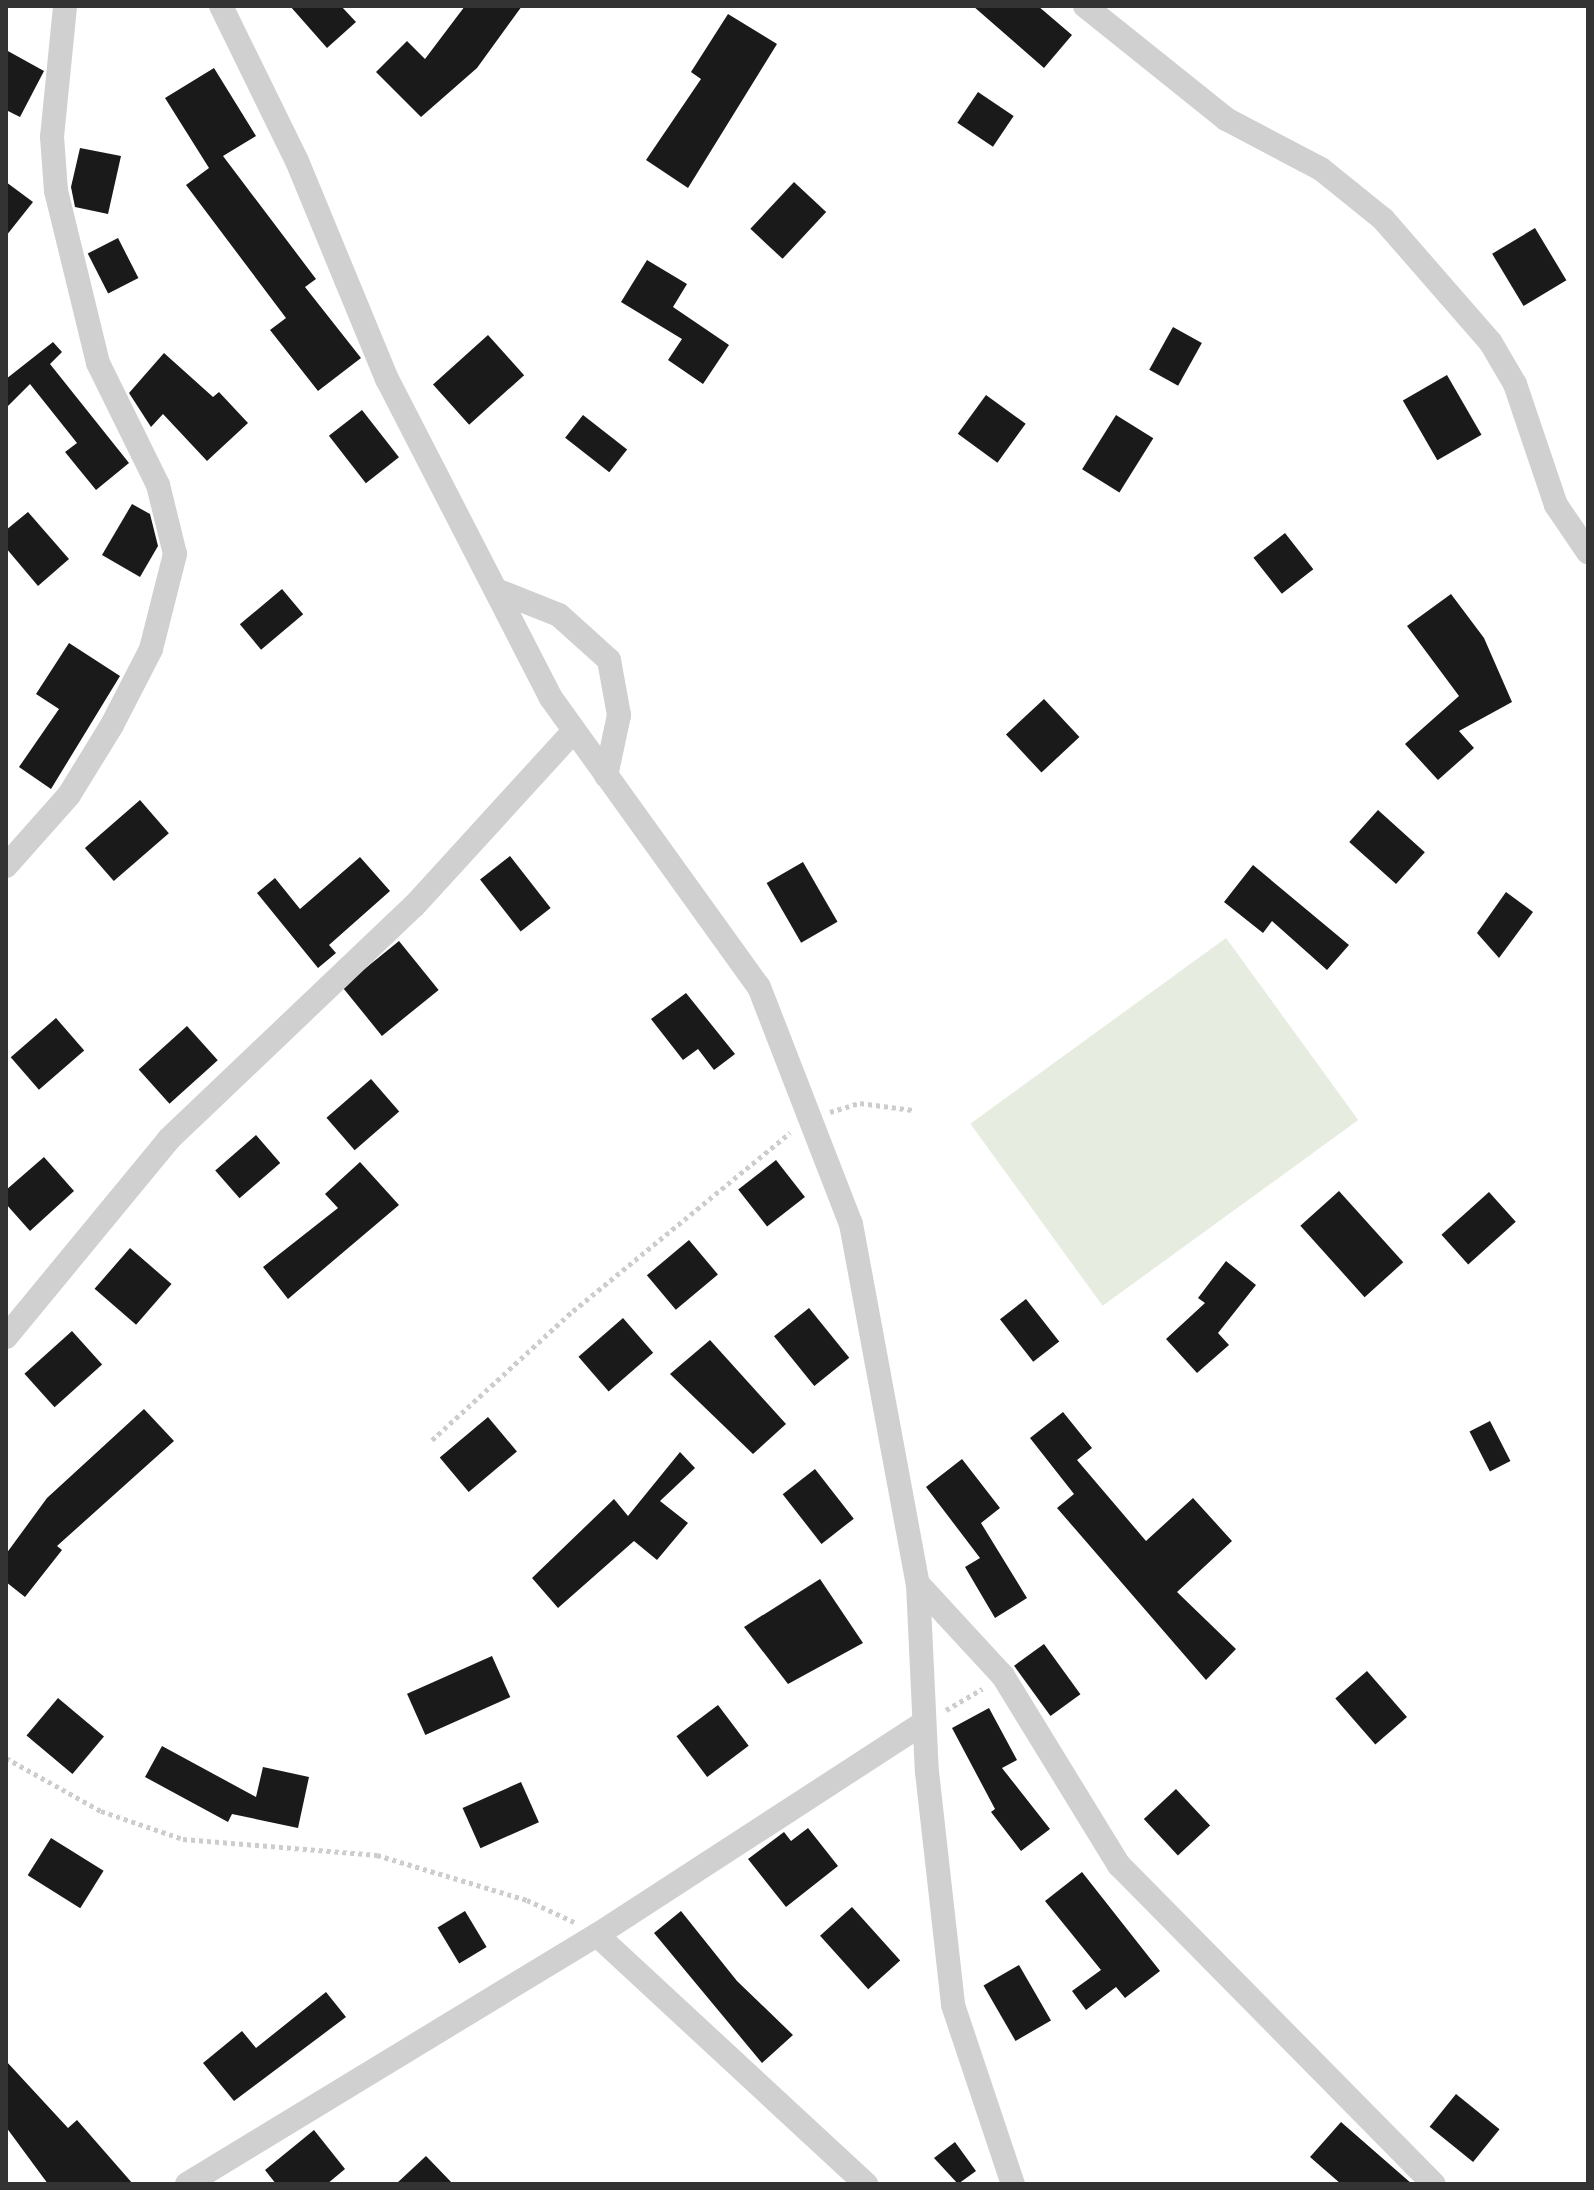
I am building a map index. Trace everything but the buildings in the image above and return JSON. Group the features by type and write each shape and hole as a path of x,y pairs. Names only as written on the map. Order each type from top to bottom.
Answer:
{"street":[{"path":"6,866 69,795 112,725 151,649 175,554 158,485 98,363 56,191 52,137 65,6"},
{"path":"221,6 297,161 387,379 574,731 759,987 807,1119 851,1224 918,1584 923,1723 953,2005 1013,2184"},
{"path":"1085,6 1226,119 1321,169 1383,219 1491,343 1515,384 1556,505 1588,552"},
{"path":"501,592 559,615 609,660 619,715 606,776"},
{"path":"6,1337 169,1139 414,906 574,731"},
{"path":"918,1584 1003,1676 1119,1865 1434,2184"},
{"path":"187,2184 597,1935 923,1723"},
{"path":"597,1935 866,2184"}],"path":[{"path":"432,1440 573,1311 807,1119 860,1103 913,1110"},
{"path":"923,1723 1003,1676"},
{"path":"6,1758 101,1811 183,1839 377,1855 527,1900 597,1935"}],"shaded area":[{"path":"1226,938 1358,1120 1103,1306 970,1124"}]}
